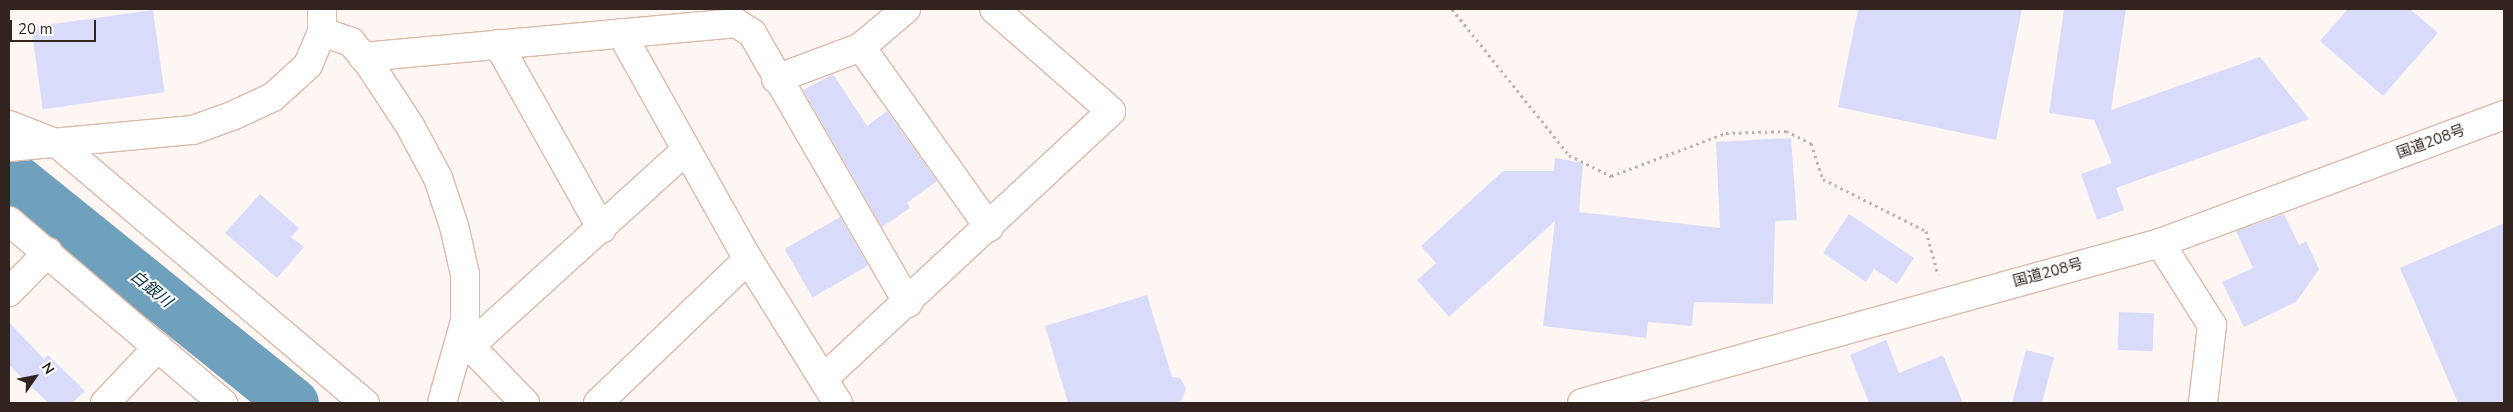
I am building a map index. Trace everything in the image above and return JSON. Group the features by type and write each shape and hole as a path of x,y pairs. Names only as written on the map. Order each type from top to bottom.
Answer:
{"main road":[{"path":"776,79 861,47 906,9"},
{"path":"823,379 908,303 1111,112 994,9"},
{"path":"33,146 193,130 232,116 273,97 308,65 322,20 351,42 410,126 438,178 452,218 465,274 465,342 442,403"},
{"path":"362,56 736,23 752,33 776,79 908,303"},
{"path":"621,33 748,259 838,403"},
{"path":"498,44 602,229"},
{"path":"861,47 989,227"},
{"name":"国道208号","path":"1582,403 2160,243 2504,115"},
{"path":"9,125 33,146 365,403"},
{"path":"465,342 602,229 686,150"},
{"path":"9,221 48,252 223,403"},
{"path":"2160,243 2212,325 2203,403"},
{"path":"9,292 48,252"},
{"path":"598,403 748,259"},
{"path":"465,342 525,403"},
{"path":"105,403 158,347"}],"path":[{"path":"1452,9 1569,155 1612,176 1726,133 1786,131 1811,144 1823,180 1926,231 1945,301"}],"building":[{"path":"1858,9 2022,9 1996,140 1838,107"},
{"path":"2064,9 2126,9 2111,110 2260,57 2309,119 2116,188 2124,210 2097,220 2081,174 2112,163 2094,120 2049,113"},
{"path":"2348,9 2410,9 2438,33 2383,96 2320,41"},
{"path":"153,10 165,92 43,109 31,27"},
{"path":"833,74 867,126 887,111 937,181 907,203 910,208 882,227 803,90"},
{"path":"1791,138 1797,220 1775,221 1773,304 1694,302 1692,326 1648,322 1646,338 1543,326 1555,221 1449,317 1417,280 1436,263 1421,246 1503,171 1554,171 1555,158 1583,163 1579,212 1720,228 1716,142"},
{"path":"260,194 299,228 291,237 304,247 277,278 225,233"},
{"path":"1849,214 1914,258 1897,284 1874,269 1866,282 1823,253"},
{"path":"2284,214 2299,245 2306,241 2319,269 2296,302 2244,327 2222,282 2253,268 2236,231"},
{"path":"840,217 868,265 813,297 785,249"},
{"path":"2504,223 2504,403 2458,403 2400,268"},
{"path":"1147,295 1172,377 1180,378 1186,388 1182,400 1176,403 1068,403 1045,326"},
{"path":"2119,312 2154,313 2153,351 2118,350"},
{"path":"9,322 44,359 48,355 85,391 72,403 48,403 9,365"},
{"path":"1886,340 1899,373 1943,355 1963,403 1869,403 1850,355"},
{"path":"2026,350 2054,357 2042,403 2012,403"}],"waterway":[{"name":"白銀川","path":"9,174 293,403"}]}
